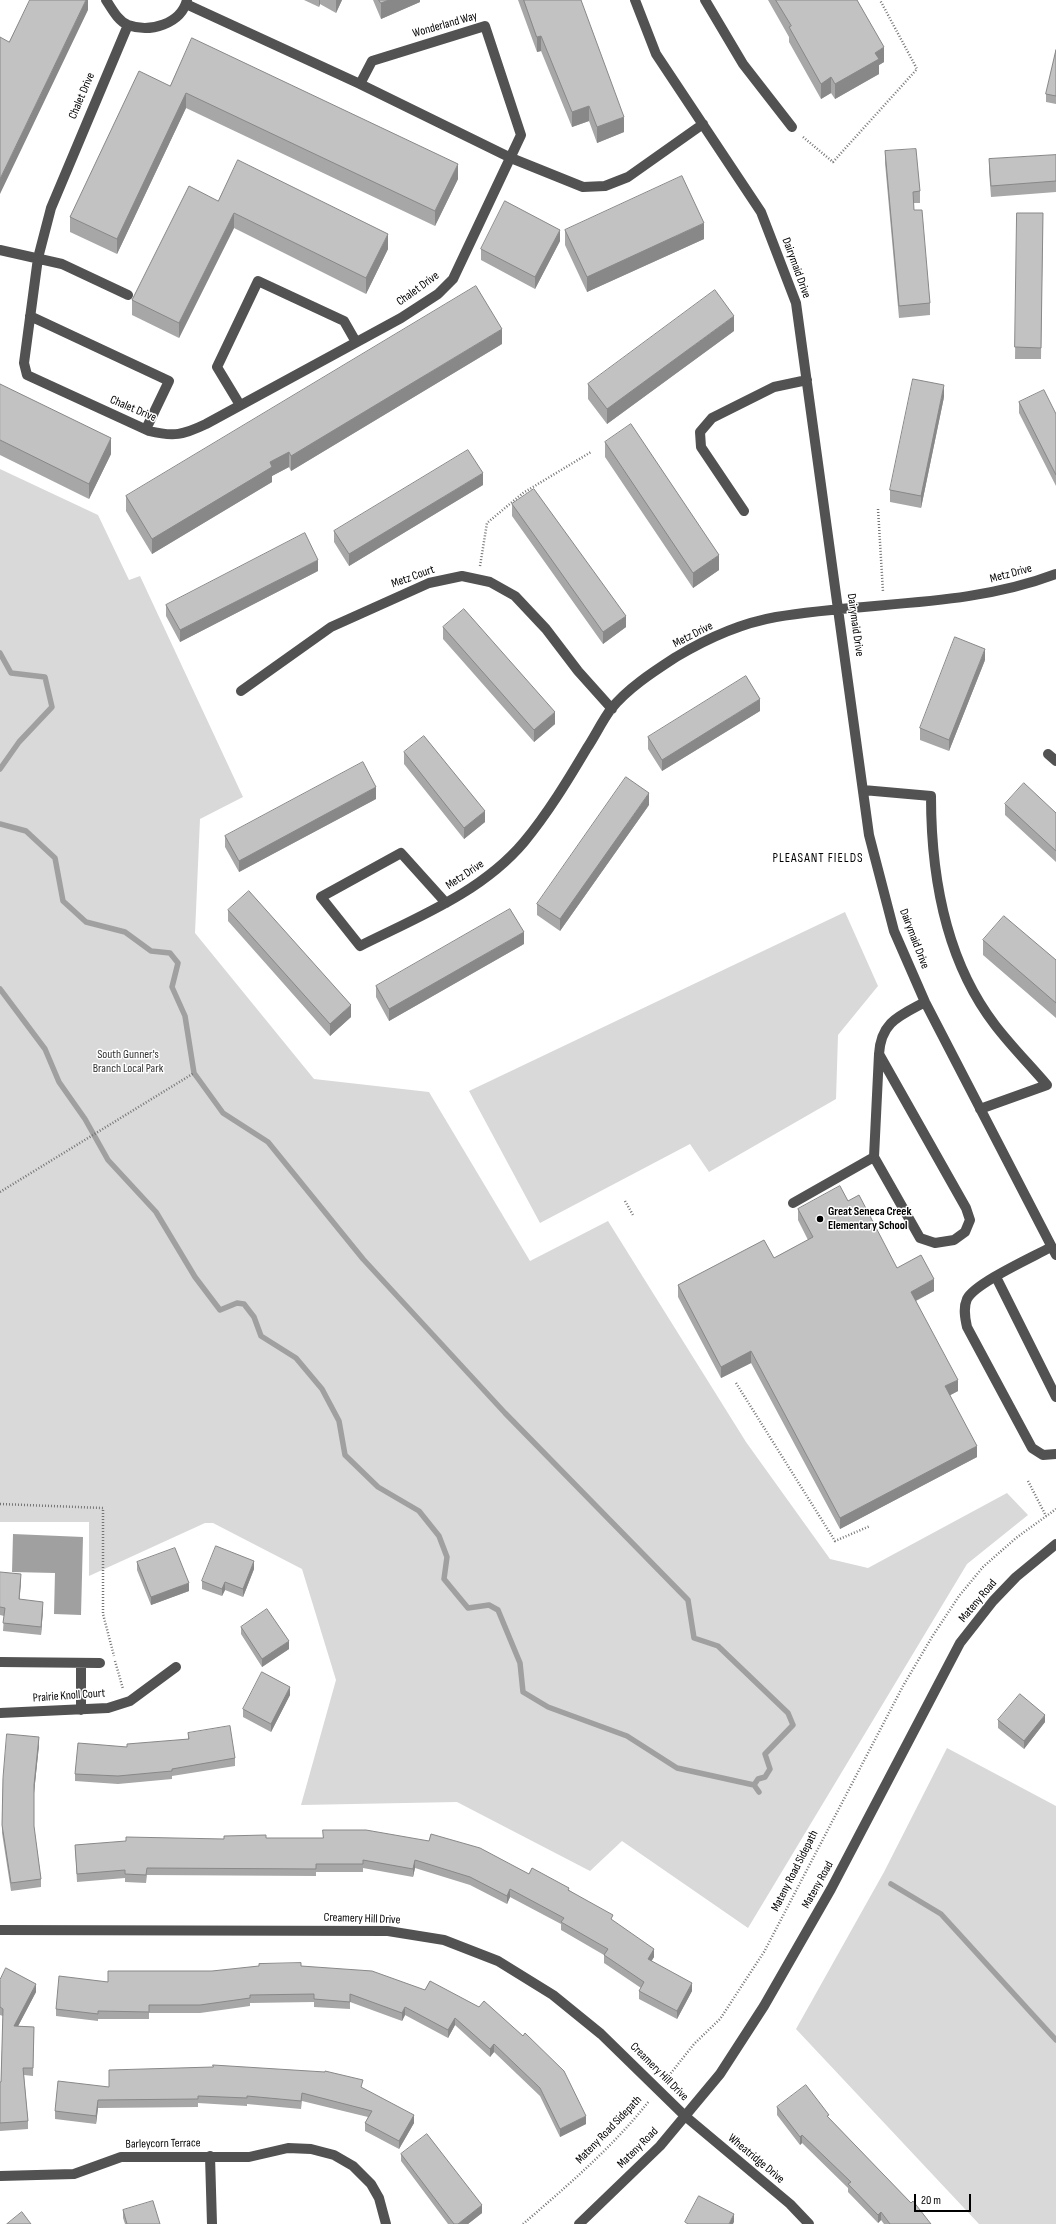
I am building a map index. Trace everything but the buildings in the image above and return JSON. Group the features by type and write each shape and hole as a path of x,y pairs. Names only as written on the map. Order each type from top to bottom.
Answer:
{"street":[{"path":"106,0 115,14 128,25 147,28 161,26 176,18 187,2 511,158 583,187 605,186 628,177 703,124"},
{"name":"Dairymaid Drive","path":"635,0 656,54 761,212 796,303 840,610 869,835 894,931 924,1002 1054,1251"},
{"path":"705,0 743,64 792,127"},
{"name":"Chalet Drive","path":"128,25 50,208 38,258 24,363 28,375 146,429 169,436 188,433 356,342 428,301 453,279 511,158"},
{"name":"Wonderland Way","path":"360,84 372,61 485,26 521,135 511,158"},
{"path":"0,250 62,264 128,295"},
{"path":"240,405 218,367 258,281 344,321 356,342"},
{"path":"30,316 169,380 146,429"},
{"path":"744,511 701,447 700,432 712,418 774,387 807,380"},
{"name":"Metz Drive","path":"446,903 401,853 321,897 360,946 446,903 462,895 496,869 524,842 566,783 612,709 642,680 715,636 775,617 991,593 1033,583 1056,574"},
{"name":"Metz Court","path":"241,691 331,627 428,583 462,576 490,582 515,596 546,629 578,671 612,709"},
{"path":"1048,754 1056,761"},
{"path":"863,790 931,796 933,847 948,933 966,978 994,1025 1047,1085 980,1110"},
{"path":"879,1054 959,1195 970,1220 965,1232 954,1240 935,1244 920,1238 874,1157 879,1042 886,1028 896,1017 924,1002"},
{"path":"793,1203 874,1157"},
{"path":"1054,1251 977,1287 967,1300 964,1313 967,1327 1032,1448 1042,1455 1056,1454"},
{"path":"996,1277 1056,1397"},
{"name":"Mateny Road","path":"579,2224 660,2146 720,2074 764,2006 831,1890 960,1643 993,1601 1022,1573 1056,1544"},
{"path":"0,1662 100,1663"},
{"path":"81,1663 81,1710"},
{"name":"Prairie Knoll Court","path":"0,1713 108,1708 126,1702 176,1667"},
{"name":"Creamery Hill Drive","path":"0,1930 388,1931 444,1940 498,1961 553,1995 600,2034 684,2116"},
{"name":"Wheatridge Drive","path":"684,2116 790,2204 809,2224"},
{"name":"Barleycorn Terrace","path":"0,2176 74,2174 121,2157 249,2157 288,2148 311,2149 334,2155 353,2166 371,2184 379,2198 386,2224"},
{"name":"Barleycorn Terrace","path":"210,2156 212,2224"}],"path":[{"path":"792,127 833,162 917,69 880,0"},
{"path":"478,579 487,523 522,493 591,452"},
{"path":"878,509 883,605"},
{"path":"0,1192 194,1073"},
{"path":"625,1201 632,1215"},
{"path":"736,1382 835,1541 870,1526"},
{"path":"1028,1481 1046,1516"},
{"path":"0,1504 103,1508 103,1614 126,1702"},
{"name":"Mateny Road Sidepath","path":"523,2224 596,2158 637,2116 694,2044 720,2019 764,1952 852,1782 932,1636 959,1596 983,1567 1016,1538 1056,1509"}],"green space":[{"name":"South Gunner's Branch Local Park","path":"0,469 98,515 129,580 140,576 243,797 200,819 195,933 314,1079 429,1092 530,1261 608,1221 746,1442 830,1559 868,1568 1007,1493 1028,1515 967,1564 748,1928 622,1841 590,1871 457,1802 301,1805 336,1680 302,1569 213,1523 205,1523 89,1576 89,1522 0,1522"},
{"path":"845,912 878,986 838,1035 836,1099 709,1172 690,1144 540,1223 469,1091"},
{"path":"947,1748 1056,1806 1056,2224 979,2224 796,2029 884,1872"}],"shaded area":[{"path":"13,1534 83,1537 81,1615 54,1614 55,1573 12,1572"}],"waterway":[{"path":"0,653 11,673 45,677 52,707 19,742 0,769"},
{"path":"0,824 26,831 55,858 63,901 86,922 125,932 151,951 170,953 178,963 172,987 185,1016 194,1073 223,1113 268,1142 363,1259 505,1413 688,1600 694,1638 718,1646 788,1713 793,1725 765,1754 770,1769 765,1777 758,1779 754,1785"},
{"path":"0,989 45,1049 59,1082 85,1119 108,1160 156,1212 195,1277 220,1310 237,1303 244,1304 254,1317 261,1336 296,1358 322,1389 339,1421 345,1455 378,1487 419,1511 439,1536 447,1557 444,1579 468,1608 489,1605 498,1610 520,1663 523,1692 548,1707 627,1736 677,1768 754,1785 759,1792"},
{"path":"891,1884 941,1914 1056,2040"}],"place":[{"name":"Great Seneca Creek Elementary School","path":"820,1219"}],"district":[{"name":"PLEASANT FIELDS","path":"818,859"}]}
